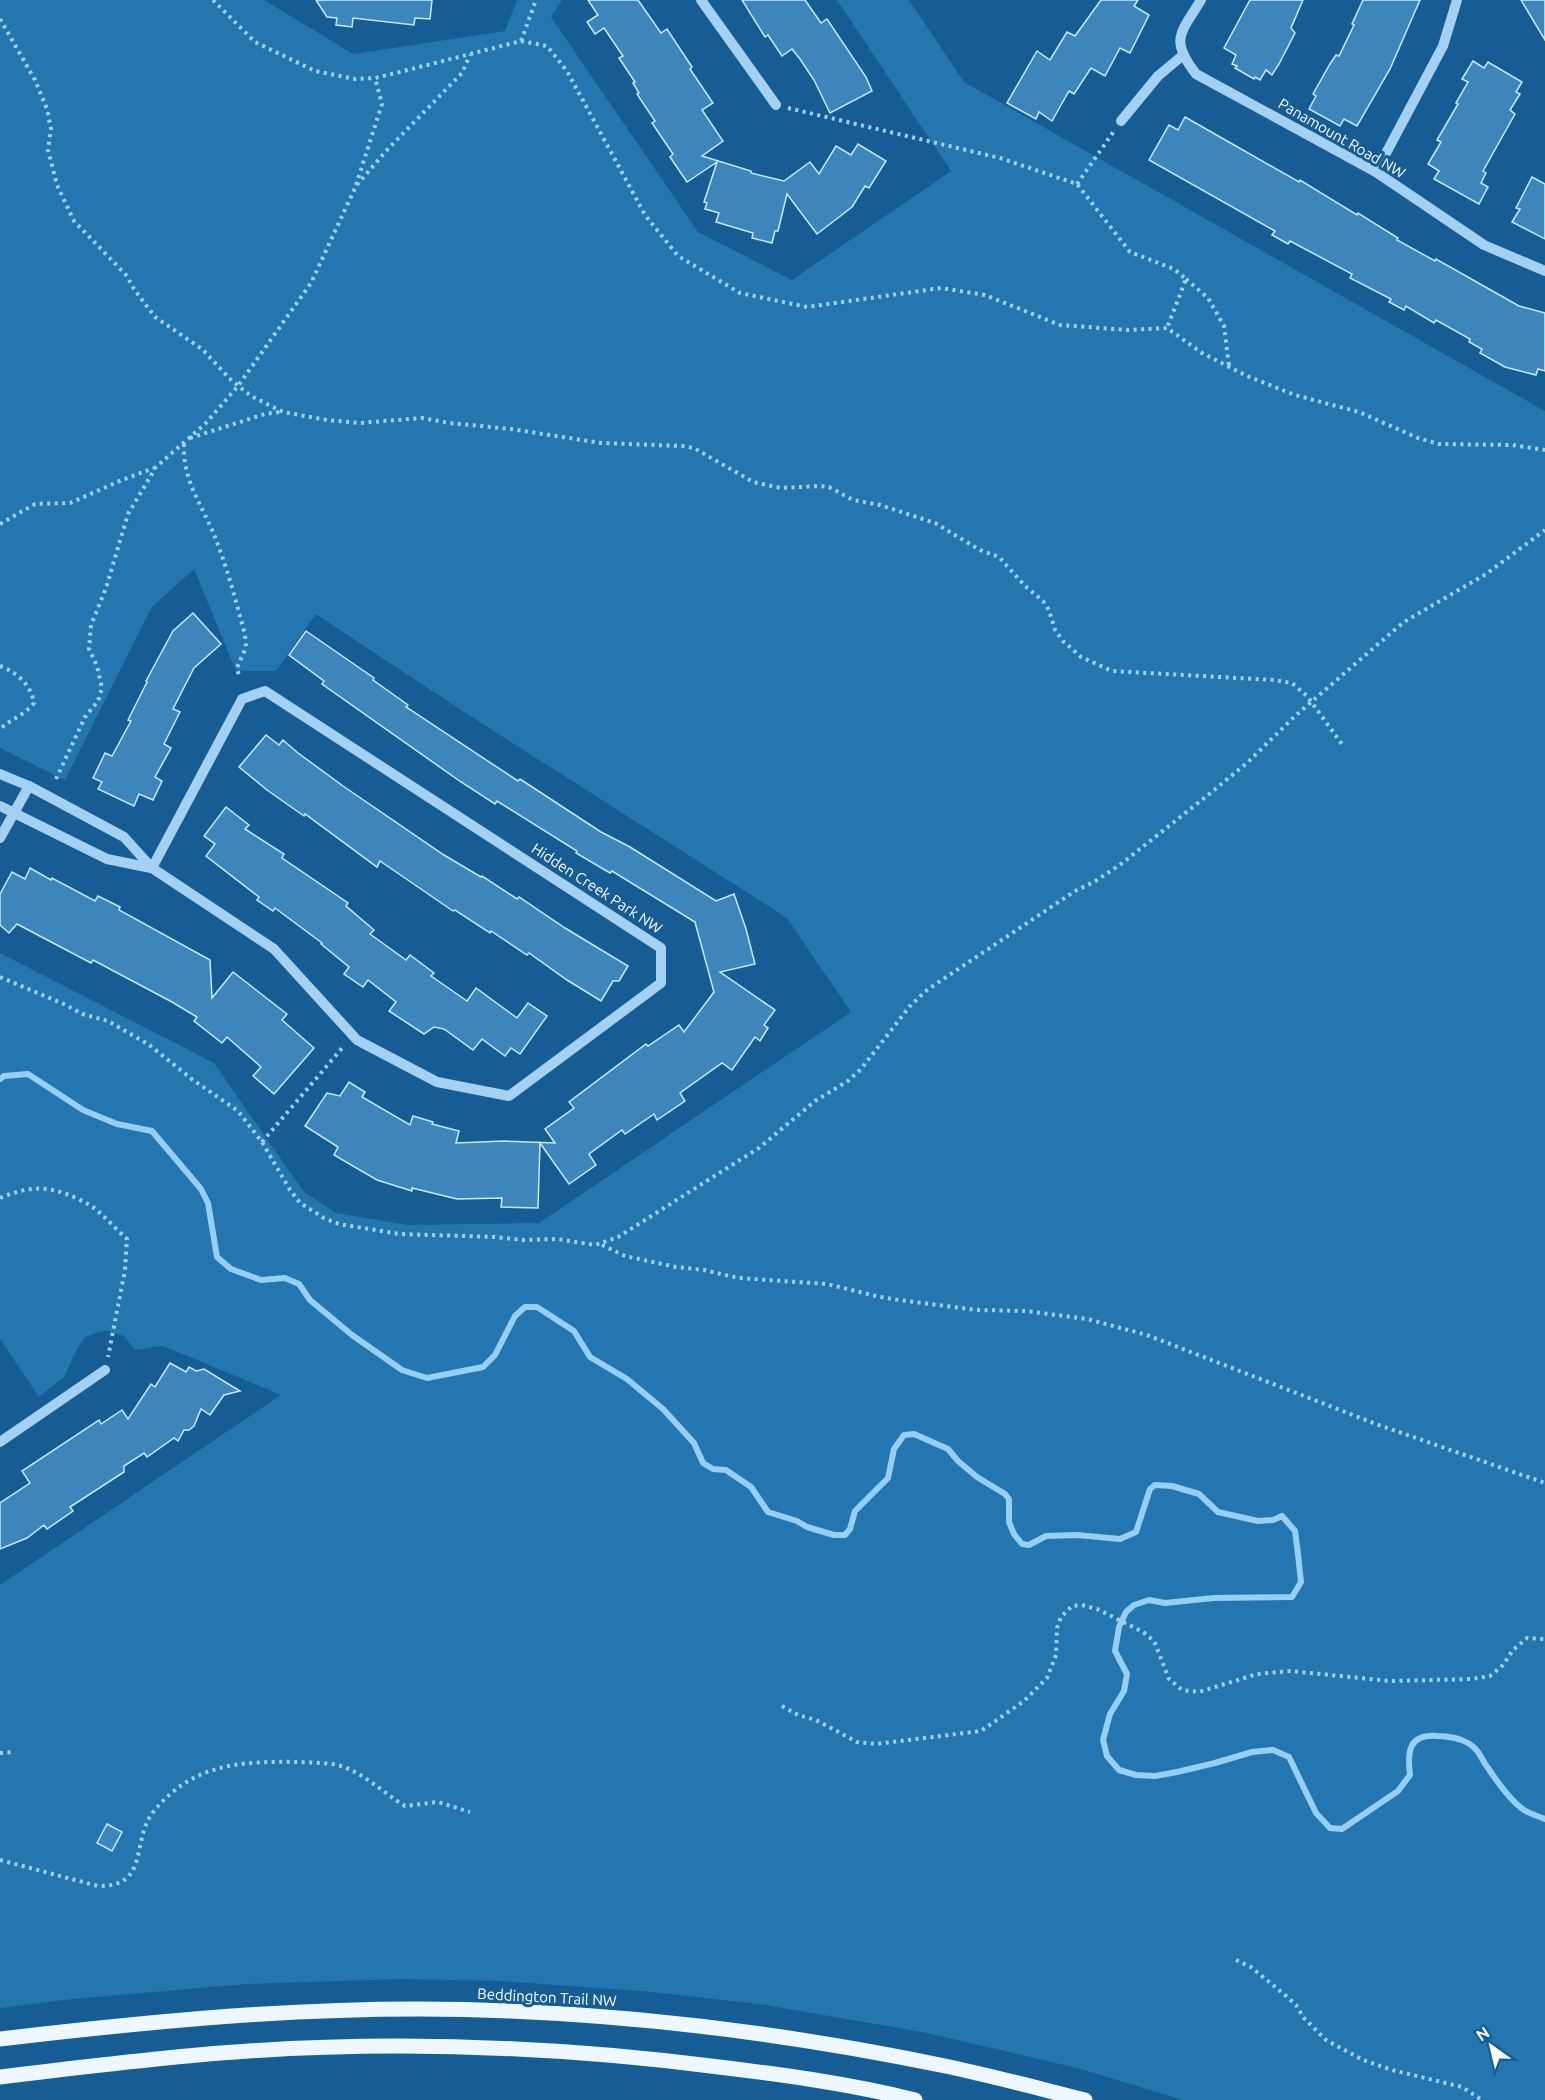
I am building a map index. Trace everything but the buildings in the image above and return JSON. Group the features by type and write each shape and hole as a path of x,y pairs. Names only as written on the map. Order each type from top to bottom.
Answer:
{"main road":[{"name":"Beddington Trail NW","path":"0,2039 179,2019 300,2011 422,2009 511,2011 672,2023 778,2036 943,2066 1085,2100"},
{"path":"0,2078 221,2053 387,2047 479,2048 655,2059 823,2080 915,2100"}],"street":[{"path":"701,0 776,105"},
{"path":"1121,121 1158,76 1182,56 1179,37 1201,0"},
{"path":"1376,172 1443,46 1457,0"},
{"name":"Panamount Road NW","path":"1182,56 1196,74 1376,172 1484,245 1545,271"},
{"name":"Hidden Creek Park NW","path":"265,691 662,948 661,983 508,1096 436,1082 357,1040 274,949 152,868 242,699 265,691"},
{"path":"0,774 29,786 124,837 152,868"},
{"path":"0,838 29,786"},
{"path":"0,806 107,859 152,868"},
{"path":"0,1442 105,1370"}],"path":[{"path":"213,0 255,42 315,71 355,79 375,78 521,41 547,46 567,71 645,215 678,256 740,293 807,307 941,288 985,296 1060,325 1128,330 1167,328 1202,353 1247,376 1295,395 1359,412 1418,438 1439,444 1512,445 1545,450"},
{"path":"521,41 536,0"},
{"path":"0,19 35,80 47,109 51,129 48,150 57,185 74,221 127,276 155,316 202,349 238,386 259,401 283,412 327,420 360,423 422,418 601,443 682,446 694,448 753,482 781,488 829,487 853,501 880,505 935,523 980,550 999,556 1025,586 1043,601 1049,610 1058,635 1081,657 1122,673 1292,683 1300,688 1344,747"},
{"path":"356,186 462,73 471,55"},
{"path":"0,524 35,504 70,503 156,467 184,444 238,386 311,283 356,186 382,104 375,78"},
{"path":"776,105 1000,158 1077,184 1130,252 1174,269 1208,298 1224,326 1228,366"},
{"path":"1077,184 1121,121"},
{"path":"1167,328 1186,279"},
{"path":"189,438 265,414 283,412"},
{"path":"184,444 183,460 195,498 218,545 245,635 246,647 237,668 239,676"},
{"path":"56,779 85,717 98,701 102,688 97,666 89,649 91,625 106,588 128,514 156,467"},
{"path":"601,1245 645,1221 759,1148 815,1101 848,1081 861,1069 910,1006 927,990 1075,891 1094,882 1121,864 1247,763 1262,746 1404,622 1486,574 1545,530"},
{"path":"0,666 11,670 23,681 32,693 34,703 24,713 10,720 0,729"},
{"path":"0,977 82,1014 108,1021 136,1036 217,1095 238,1111 262,1142 300,1203 324,1218 339,1224 399,1234 523,1240 557,1239 601,1245 625,1256 738,1278 827,1284 880,1297 977,1310 1026,1311 1087,1319 1147,1335 1376,1424 1545,1483"},
{"path":"262,1142 342,1047"},
{"path":"0,1198 28,1189 52,1190 89,1204 127,1239 124,1270 105,1370"},
{"path":"782,1706 798,1715 816,1720 857,1742 876,1744 981,1731 1024,1701 1047,1678 1056,1655 1057,1628 1061,1617 1072,1606 1082,1605 1097,1609 1133,1626 1154,1641 1169,1679 1182,1690 1199,1692 1257,1674 1291,1671 1390,1681 1472,1679 1490,1676 1527,1638 1545,1639"},
{"path":"0,1752 14,1752"},
{"path":"0,1860 98,1886 111,1886 125,1881 133,1871 141,1838 152,1813 169,1794 195,1776 226,1765 263,1761 341,1766 364,1776 405,1806 438,1802 470,1812"},
{"path":"1236,1960 1251,1966 1286,1995 1326,2040 1364,2060 1392,2070 1462,2087 1482,2100"}],"shaded area":[{"path":"0,0 264,0 353,54 505,31 517,0 562,0 551,17 698,232 792,280 951,171 837,0 909,0 964,82 1545,411 1545,2100 1183,2100 1077,2068 927,2033 766,2005 653,1992 501,1981 402,1979 247,1984 72,1999 0,2008 0,1585 281,1395 163,1346 135,1350 124,1336 105,1330 85,1337 64,1377 39,1397 0,1339 0,953 214,1063 304,1192 336,1213 407,1225 539,1223 851,1012 787,918 467,714 316,614 276,671 236,671 194,569 152,607 65,780 0,748"}],"waterway":[{"path":"0,1079 4,1076 28,1074 83,1110 117,1124 152,1131 201,1189 208,1203 217,1257 231,1269 261,1280 285,1278 299,1284 310,1300 352,1335 402,1370 427,1378 483,1367 495,1355 515,1316 525,1307 537,1307 574,1331 590,1357 627,1379 663,1409 694,1443 703,1463 713,1469 726,1470 751,1487 768,1512 797,1521 807,1527 834,1535 845,1535 850,1529 855,1511 888,1478 894,1449 904,1435 914,1434 948,1449 977,1477 1005,1494 1009,1499 1009,1522 1014,1534 1022,1544 1029,1545 1046,1536 1077,1535 1120,1539 1136,1532 1150,1489 1155,1485 1172,1486 1199,1494 1218,1512 1258,1521 1273,1520 1282,1516 1295,1531 1298,1554 1301,1582 1292,1597 1214,1598 1165,1603 1149,1600 1134,1605 1126,1612 1119,1627 1115,1651 1127,1674 1124,1691 1110,1714 1103,1740 1107,1756 1119,1770 1136,1775 1155,1776 1252,1752 1273,1750 1289,1757 1316,1813 1330,1828 1342,1829 1398,1791 1410,1775 1409,1758 1415,1741 1428,1736 1445,1736 1472,1745 1514,1802 1526,1811 1545,1819"}]}
